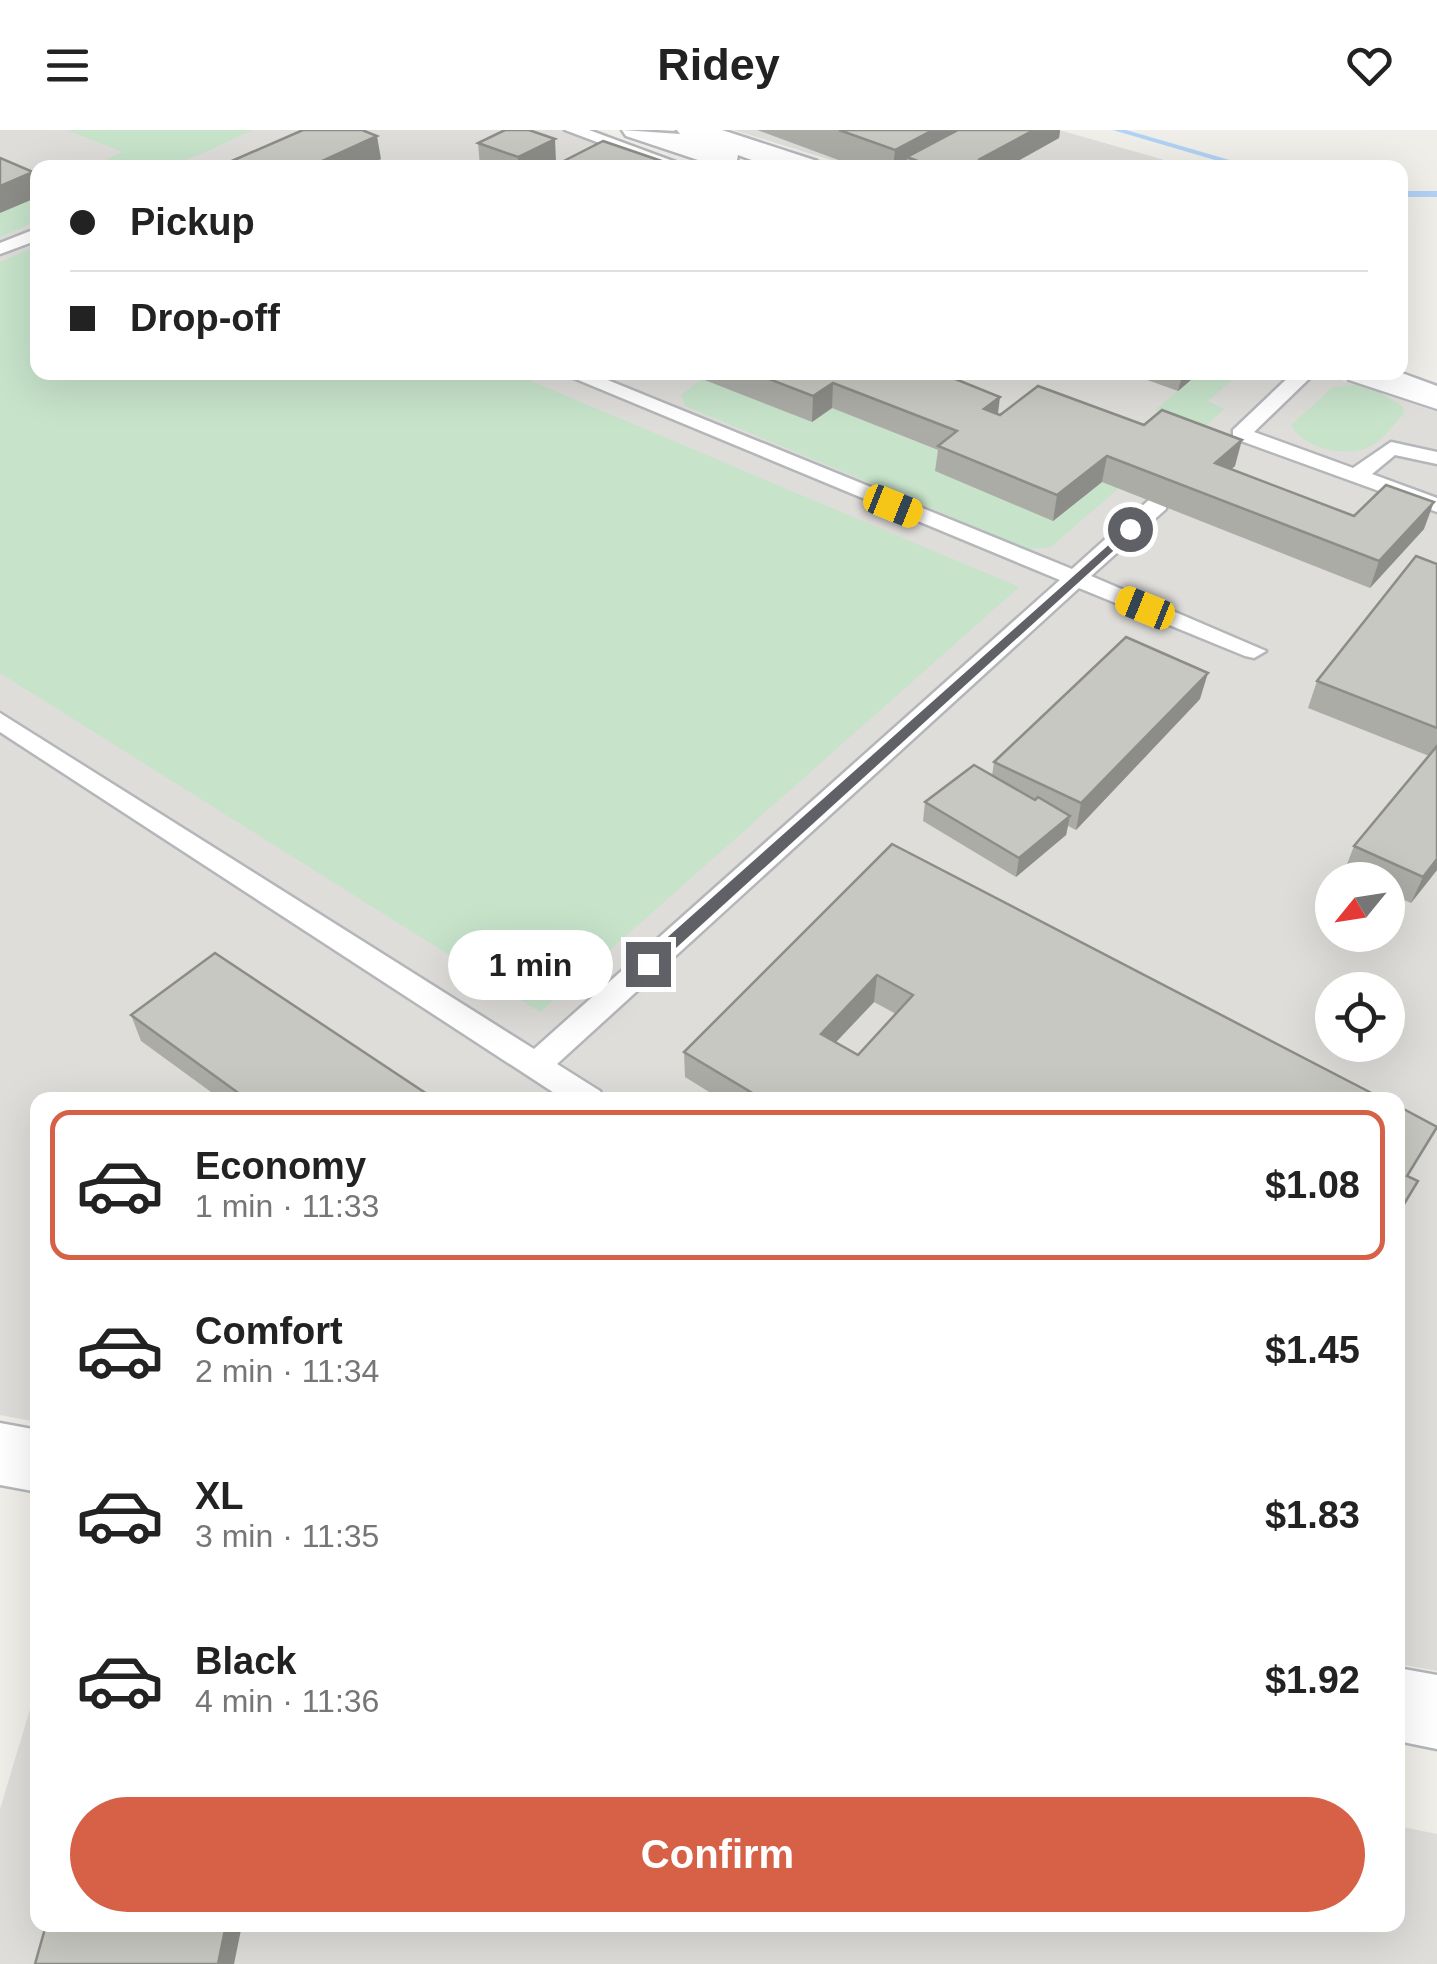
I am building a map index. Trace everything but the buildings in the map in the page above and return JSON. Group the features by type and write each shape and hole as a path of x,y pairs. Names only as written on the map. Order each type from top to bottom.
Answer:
{"main road":[{"path":"637,130 726,160"},
{"path":"692,130 782,160"},
{"path":"1408,365 1437,374"},
{"path":"1385,380 1437,398"},
{"path":"0,1454 30,1460"},
{"path":"1405,1706 1437,1712"}],"lane":[{"path":"581,131 662,160"},
{"path":"0,250 30,237"},
{"path":"588,380 1254,651"},
{"path":"1298,380 1232,440 1356,476 1437,505"},
{"path":"1356,476 1391,448 1437,458"},
{"path":"535,1066 1158,504"},
{"path":"0,720 576,1092"}],"shaded area":[{"path":"0,130 585,130 677,160 30,160 30,380 1341,380 1437,412 1437,1671 1405,1665 1405,1092 30,1092 30,1421 0,1415"},
{"path":"733,130 1059,130 1164,160 831,160"},
{"path":"30,1709 30,1932 1405,1932 1405,1827 1437,1834 1437,1964 0,1964 0,1809"}],"green space":[{"path":"67,130 253,130 184,160 107,159 123,152"},
{"path":"30,200 30,224 0,237 0,213"},
{"path":"30,249 30,380 529,380 1019,587 540,1012 0,673 0,262"},
{"path":"705,380 811,422 832,408 954,457 1101,481 1119,488 1051,547 1029,549 685,406 681,395"},
{"path":"1191,380 1232,380 1208,401 1224,409 1199,432 1155,410"},
{"path":"1333,387 1371,387 1402,406 1404,413 1376,443 1355,451 1330,450 1297,434 1291,425"}],"waterway":[{"path":"1117,130 1224,160"},
{"path":"1408,194 1437,194"}],"route":[{"path":"648,964 1130,529"}]}
